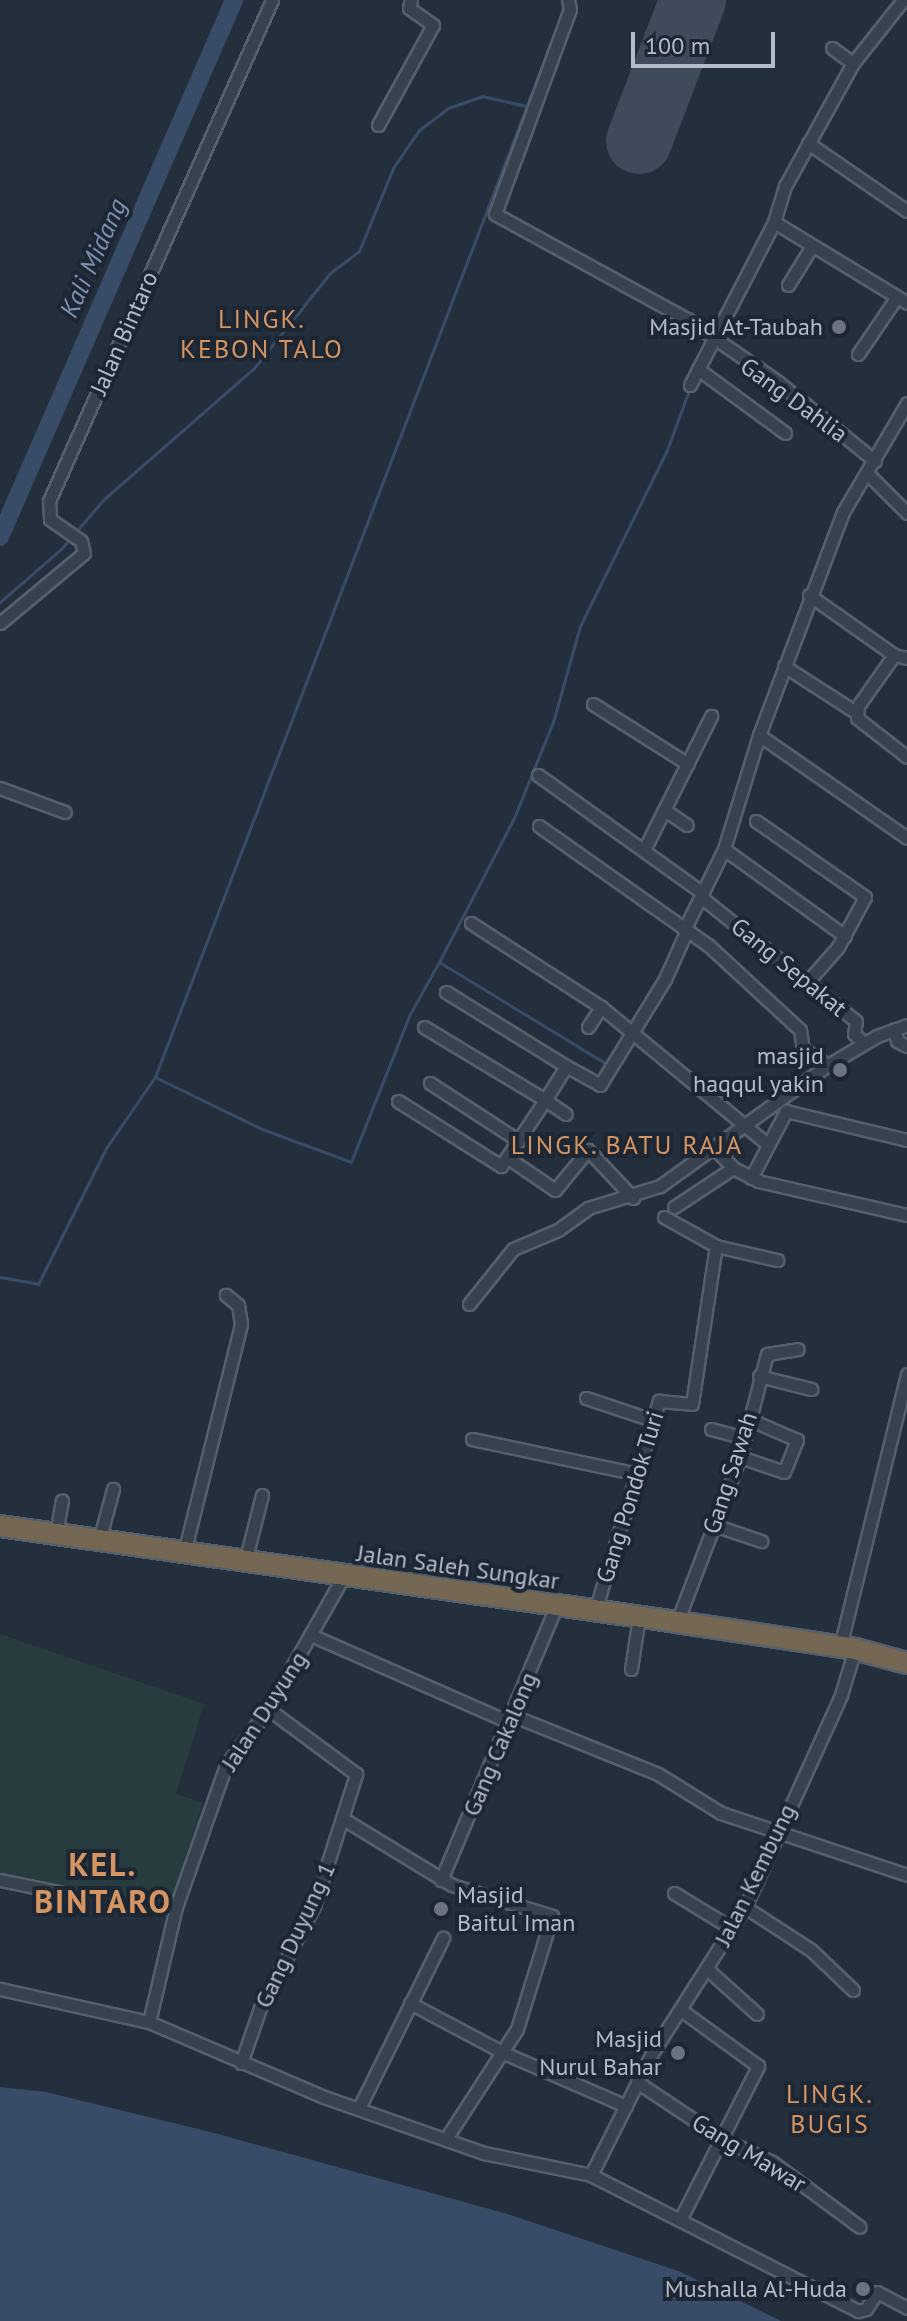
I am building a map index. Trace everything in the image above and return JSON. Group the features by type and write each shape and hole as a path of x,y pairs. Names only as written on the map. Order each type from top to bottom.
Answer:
{"highway":[{"name":"Jalan Saleh Sungkar","path":"0,1526 677,1622 847,1648 907,1663"}],"street":[{"name":"Jalan Bintaro","path":"0,623 82,556 85,547 78,538 49,517 49,501 272,0"},
{"path":"378,125 433,25 409,8 411,0"},
{"name":"Gang Dahlia","path":"568,0 570,9 493,210 687,319 712,340 778,382 875,461"},
{"path":"690,385 774,222 785,186 808,143 853,63 901,1"},
{"path":"832,48 853,63"},
{"path":"808,143 907,211"},
{"path":"774,222 901,300 858,354"},
{"path":"788,285 812,246"},
{"path":"698,369 785,433"},
{"path":"446,992 600,1085 685,931 724,849 759,735 809,595 843,512 907,403"},
{"path":"868,474 907,513"},
{"path":"809,595 894,655 907,658"},
{"path":"857,713 894,655"},
{"path":"784,666 857,713 860,722 907,757"},
{"path":"593,704 688,764"},
{"path":"645,848 711,716"},
{"path":"759,735 907,838"},
{"name":"Gang Sepakat","path":"538,775 645,848 808,981 856,1021 854,1034 864,1043"},
{"path":"0,788 65,812"},
{"path":"666,811 687,825"},
{"path":"756,821 864,894 845,936 808,981"},
{"path":"539,826 708,945 800,1030 803,1049 828,1065"},
{"path":"724,849 845,936"},
{"path":"471,923 601,1007 743,1129 766,1143"},
{"path":"588,1027 601,1007"},
{"path":"424,1027 566,1114"},
{"path":"469,1304 513,1249 558,1230 588,1208 633,1198 743,1129 828,1065 864,1043 901,1027"},
{"path":"901,1027 897,1041 907,1046"},
{"path":"398,1101 498,1165 508,1158 566,1066"},
{"path":"430,1083 519,1141"},
{"path":"751,1178 766,1143 786,1111 907,1140"},
{"path":"714,1148 733,1168 751,1178 907,1215"},
{"path":"508,1158 555,1190 588,1150 633,1198"},
{"path":"674,1207 733,1168"},
{"path":"664,1217 716,1246 777,1260"},
{"name":"Gang Pondok Turi","path":"595,1611 661,1399 692,1404 716,1246"},
{"path":"184,1553 241,1324 240,1308 226,1295"},
{"name":"Gang Sawah","path":"677,1622 740,1457 759,1376 769,1350 798,1349"},
{"name":"Jalan Kembung","path":"591,2175 637,2082 745,1907 841,1695 847,1648 907,1374"},
{"path":"759,1376 811,1389"},
{"path":"586,1398 652,1420"},
{"path":"740,1457 784,1472 797,1440 749,1419"},
{"path":"711,1429 745,1438"},
{"path":"472,1439 638,1474"},
{"path":"99,1541 113,1489"},
{"path":"245,1562 262,1495"},
{"path":"56,1534 62,1501"},
{"path":"714,1525 761,1541"},
{"name":"Jalan Duyung","path":"149,2022 176,1907 226,1765 268,1709 313,1636 343,1577"},
{"name":"Gang Cakalong","path":"441,1880 512,1719 556,1607"},
{"path":"631,1669 639,1617"},
{"path":"313,1636 512,1719 658,1774 721,1813 775,1835 907,1875"},
{"name":"Gang Duyung 1","path":"241,2063 269,1988 314,1906 345,1820 356,1774 268,1709"},
{"path":"345,1820 441,1880 552,1916 525,2012 504,2053 447,2137"},
{"path":"0,1880 64,1893"},
{"path":"674,1893 733,1929"},
{"path":"745,1907 811,1950 853,1990"},
{"path":"359,2108 443,1938"},
{"path":"707,1969 757,2014"},
{"path":"0,1989 162,2025 241,2063 484,2153 591,2175 855,2310 866,2309 877,2292 907,2308"},
{"path":"410,2003 504,2053 626,2106"},
{"path":"680,2220 724,2140 758,2066 681,2010"},
{"name":"Gang Mawar","path":"637,2082 724,2140 772,2162 860,2227"}],"green space":[{"path":"0,1634 204,1704 176,1794 203,1803 166,1917 120,1901 0,1877"}],"water":[{"path":"0,2087 46,2092 214,2133 504,2213 681,2272 781,2321 0,2321"}],"waterway":[{"name":"Kali Midang","path":"0,537 234,0"},
{"path":"0,1277 38,1284 106,1148 155,1077 565,6"},
{"path":"0,602 61,549 104,499 254,368 330,273 359,251 393,168 419,130 448,108 482,96 526,106"},
{"path":"439,962 514,818 553,722 580,626 667,450 689,390"},
{"path":"792,632 817,565"},
{"path":"155,1077 262,1129 351,1162 410,1014 439,962 607,1064"}],"runway":[{"path":"639,141 693,0"}],"place":[{"name":"Masjid At-Taubah","path":"839,327"},
{"name":"masjid haqqul yakin","path":"840,1070"},
{"name":"Masjid Baitul Iman","path":"441,1909"},
{"name":"Masjid Nurul Bahar","path":"678,2053"},
{"name":"Mushalla Al-Huda","path":"863,2289"}],"district":[{"name":"LINGK. KEBON TALO","path":"262,334"},
{"name":"LINGK. BATU RAJA","path":"627,1145"},
{"name":"KEL. BINTARO","path":"103,1884"},
{"name":"LINGK. BUGIS","path":"830,2109"}]}
